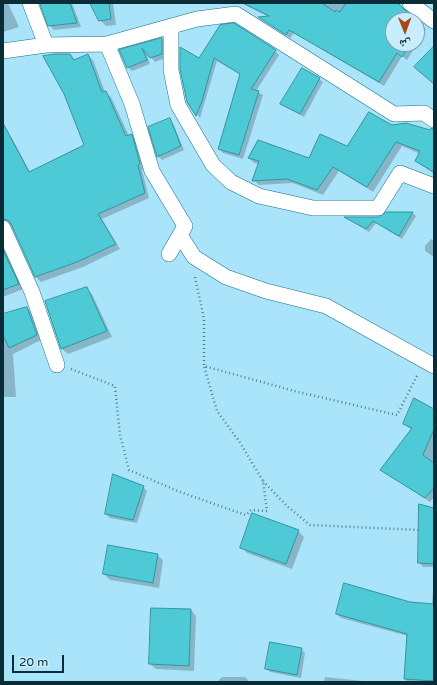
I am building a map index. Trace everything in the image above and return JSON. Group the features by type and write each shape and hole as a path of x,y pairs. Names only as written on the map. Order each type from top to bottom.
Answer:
{"street":[{"path":"30,3 46,45"},
{"path":"410,3 434,21"},
{"path":"3,51 46,45 107,44 197,19 236,14 394,114 424,113 434,120"},
{"path":"171,26 171,70 178,105 213,165 231,182 259,196 313,208 378,208 400,173 434,186"},
{"path":"107,44 132,104 152,171 185,226 169,254"},
{"path":"3,228 32,292 57,365"},
{"path":"180,235 194,257 226,277 266,291 326,306 429,363"}],"path":[{"path":"194,257 195,280 204,319 204,366 217,411 239,441 263,481 287,506 310,525 419,530"},
{"path":"204,366 298,392 397,415 429,363"},
{"path":"57,365 115,386 120,435 129,470 180,492 246,515 251,510 267,511 263,481"}],"building":[{"path":"40,3 70,3 77,23 48,26"},
{"path":"90,3 109,3 111,19 99,21"},
{"path":"243,3 322,3 335,12 336,10 340,12 346,3 398,3 408,12 385,12 385,52 405,52 402,57 397,53 379,82 289,30 286,35 258,17 269,16"},
{"path":"234,23 276,50 251,89 259,91 239,155 218,149 240,74 214,58 202,101 196,116 187,102 180,69 180,47 199,58 220,25"},
{"path":"162,38 162,54 150,58 142,48 147,60 127,68 119,50"},
{"path":"434,46 434,84 414,67"},
{"path":"70,54 74,60 88,54 102,92 106,91 126,136 132,134 140,164 138,165 145,193 98,214 116,244 77,262 35,277 11,224 8,220 3,219 3,123 29,172 84,145 64,94 43,56"},
{"path":"302,68 320,78 300,114 280,104"},
{"path":"369,112 392,125 406,123 430,130 431,128 434,129 434,172 415,161 420,151 396,142 367,187 333,167 317,190 287,179 252,181 259,161 248,158 258,140 309,158 320,134 347,146"},
{"path":"170,118 181,146 157,157 148,127"},
{"path":"386,212 413,212 399,236 373,221 366,229 344,217 378,217"},
{"path":"3,250 19,284 3,290"},
{"path":"87,287 107,331 61,349 45,301"},
{"path":"27,307 37,335 9,348 3,335 3,314"},
{"path":"414,398 434,409 434,429 423,455 434,463 434,488 425,498 380,470 412,428 403,424"},
{"path":"113,474 144,486 133,520 105,514"},
{"path":"419,504 434,508 434,564 418,563"},
{"path":"252,513 299,530 286,564 240,548"},
{"path":"108,545 158,554 153,583 103,574"},
{"path":"344,583 410,602 434,604 434,681 404,679 407,634 336,614"},
{"path":"151,608 191,609 189,666 149,664"},
{"path":"270,642 302,648 297,675 265,669"}]}
